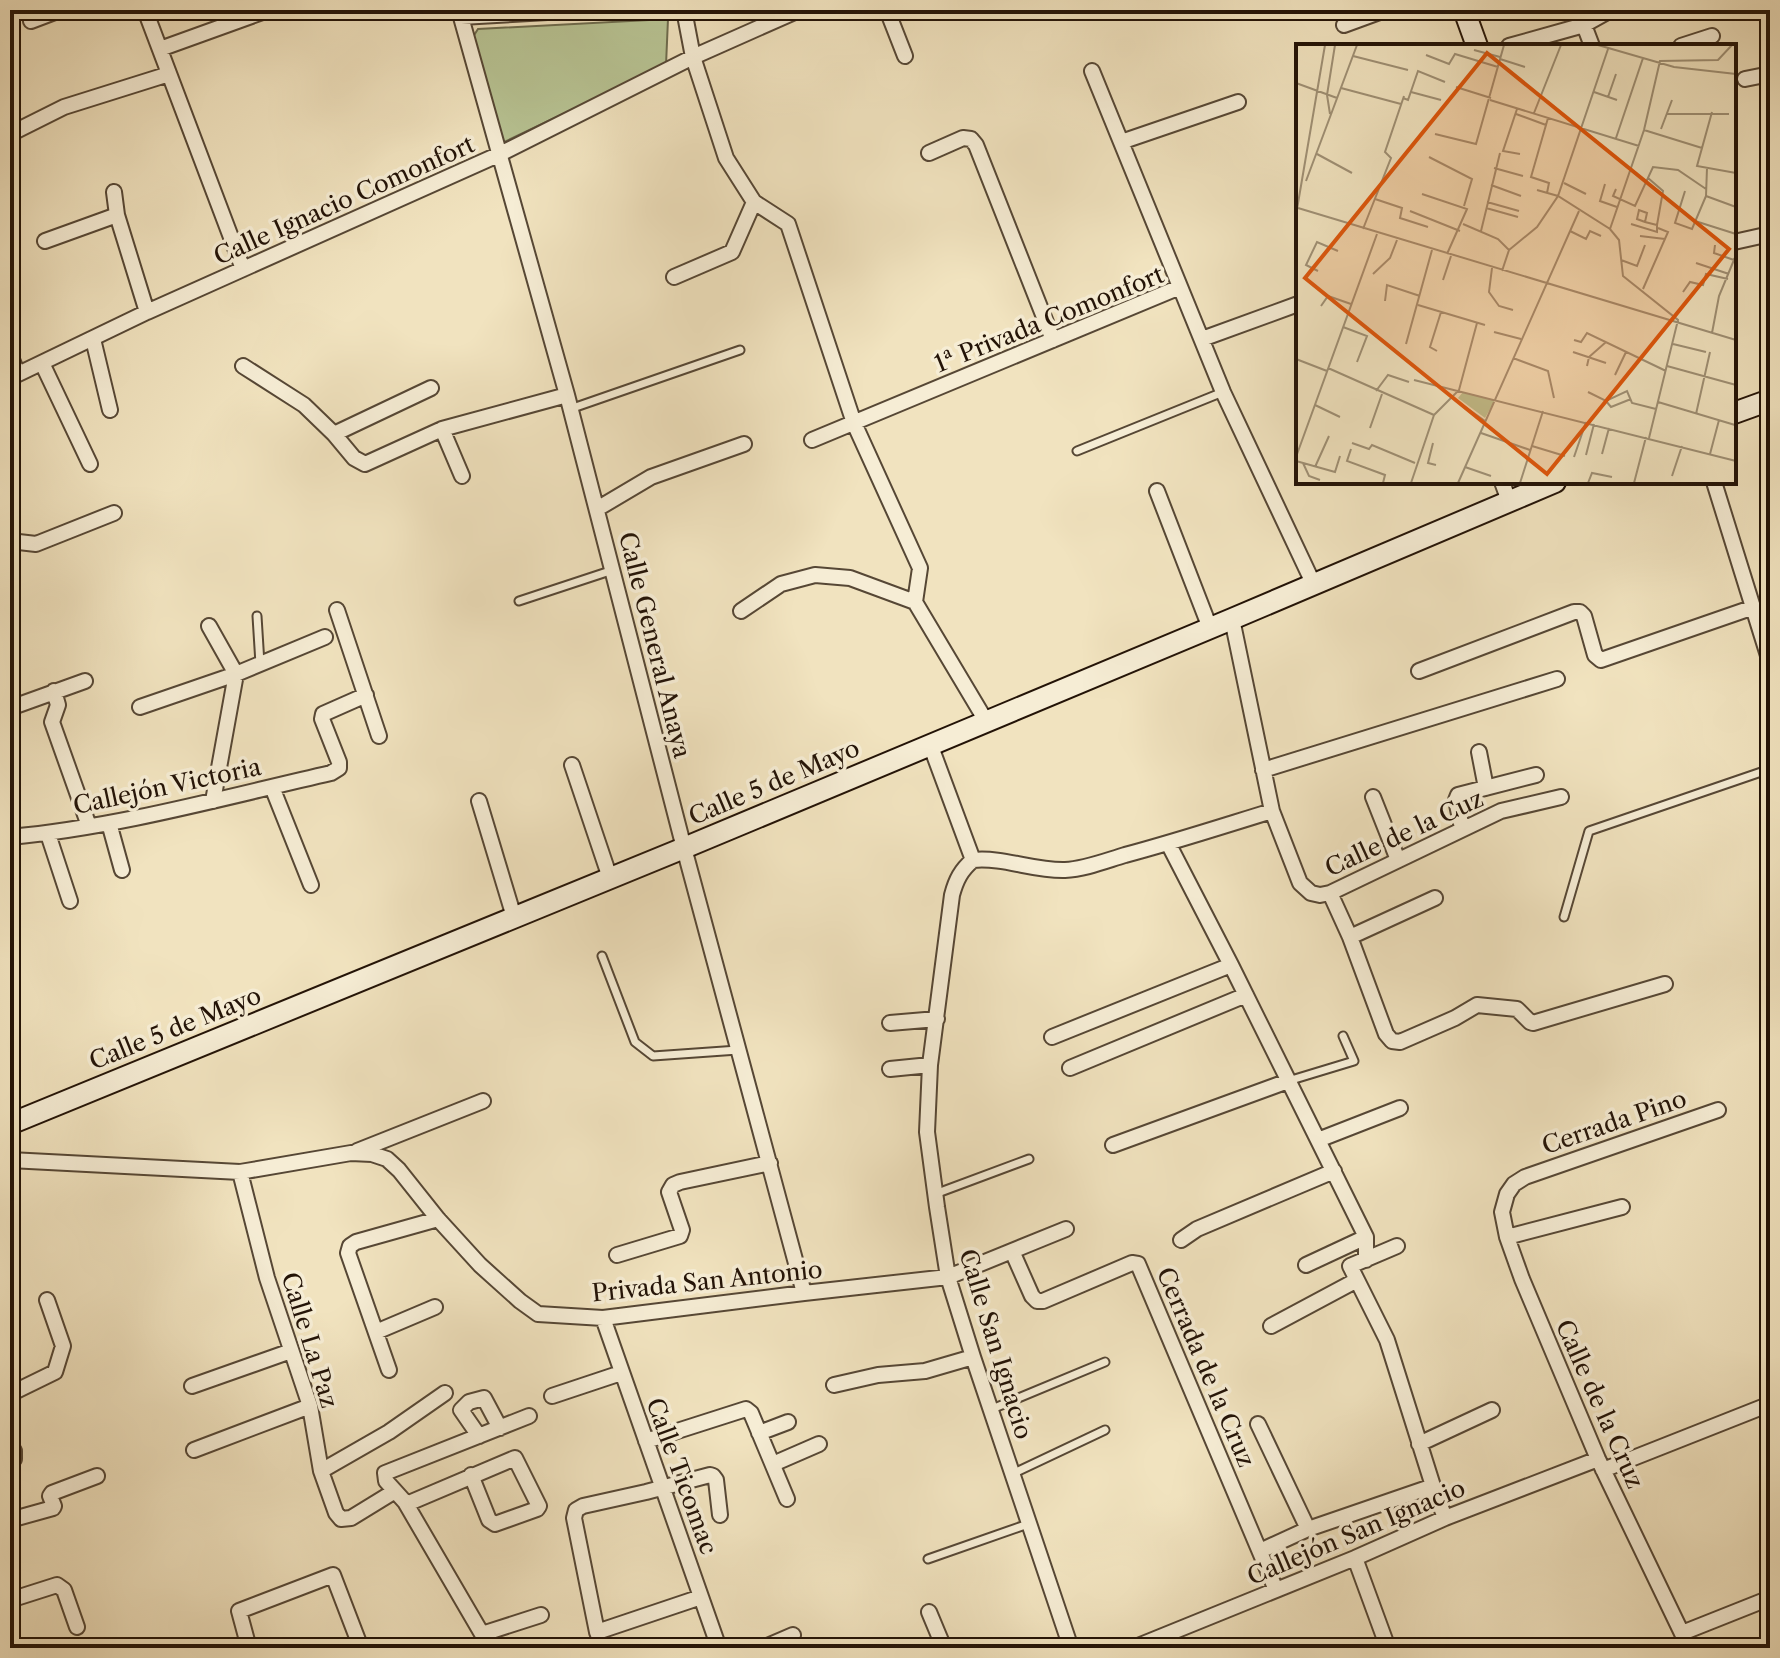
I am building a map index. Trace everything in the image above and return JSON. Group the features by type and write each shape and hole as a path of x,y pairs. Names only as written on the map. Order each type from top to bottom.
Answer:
{"street":[{"path":"31,21 60,10"},
{"path":"145,10 243,269"},
{"path":"160,49 268,10"},
{"path":"460,13 583,10"},
{"path":"684,10 693,57 726,158 754,202 788,224 854,423 920,568 915,602"},
{"name":"Calle Ignacio Comonfort","path":"14,376 147,312 500,154 693,57 799,10"},
{"path":"887,10 905,56"},
{"path":"1344,25 1385,10"},
{"path":"1464,10 1476,44"},
{"path":"1516,44 1584,25 1611,10"},
{"name":"Calle General Anaya","path":"460,13 597,509 684,848 804,1293"},
{"path":"1584,25 1591,44"},
{"path":"1687,44 1712,36"},
{"path":"1092,71 1180,287"},
{"path":"10,134 64,107 169,74"},
{"path":"1745,79 1770,74"},
{"path":"1121,142 1238,102"},
{"path":"929,153 963,138 971,139 976,145 1053,340"},
{"path":"114,192 117,215 147,312"},
{"path":"674,277 732,252 754,202"},
{"path":"45,241 117,215"},
{"path":"1736,242 1770,234"},
{"name":"1ª Privada Comonfort","path":"812,440 1180,287 1223,392 1314,585"},
{"path":"1202,339 1296,305"},
{"path":"93,339 110,410"},
{"path":"10,355 14,376"},
{"path":"42,363 90,464"},
{"path":"243,366 304,405 354,458 365,464 442,429 568,402"},
{"path":"334,434 431,388"},
{"path":"1736,412 1770,400"},
{"path":"442,429 462,476"},
{"path":"597,509 651,477 744,444"},
{"name":"Calle 5 de Mayo","path":"10,1124 1314,585 1506,492 1545,484"},
{"path":"1715,484 1770,662"},
{"path":"1157,491 1210,628"},
{"path":"10,541 36,544 114,513"},
{"path":"741,611 781,584 815,575 850,578 915,602 986,721"},
{"path":"1419,671 1574,612 1584,616 1595,655 1601,660 1754,607"},
{"path":"337,610 379,736"},
{"name":"Calle de la Cuz","path":"1232,619 1272,811 1300,883 1311,893 1330,893 1501,811 1561,797"},
{"path":"209,626 236,674 213,801"},
{"path":"140,707 236,674 325,637"},
{"path":"1263,770 1557,679"},
{"path":"10,708 85,681"},
{"path":"54,691 58,705 52,722 89,826"},
{"name":"Callejón Victoria","path":"10,837 109,823 331,773 339,768 339,762 322,719 323,714 366,695"},
{"path":"930,744 973,860 1066,870 1272,811"},
{"path":"1479,752 1486,788"},
{"path":"572,765 610,878"},
{"path":"1462,828 1456,800 1458,795 1536,775"},
{"path":"272,787 311,885"},
{"path":"1373,797 1398,860"},
{"path":"479,801 514,917"},
{"path":"109,823 122,870"},
{"path":"48,834 70,901"},
{"path":"1168,843 1366,1237 1366,1260"},
{"name":"Calle San Ignacio","path":"973,860 957,878 952,895 930,1065 927,1132 948,1277 1071,1648"},
{"path":"1330,893 1386,1034 1392,1041 1400,1042 1477,1005 1521,1010 1533,1023 1665,984"},
{"path":"1350,937 1435,898"},
{"path":"1052,1037 1231,965"},
{"path":"1070,1068 1246,995"},
{"path":"890,1023 937,1019"},
{"path":"890,1069 930,1065"},
{"path":"1113,1145 1288,1081"},
{"path":"351,1153 483,1101"},
{"path":"1318,1140 1400,1108"},
{"name":"Cerrada Pino","path":"1525,1177 1718,1110"},
{"name":"Privada San Antonio","path":"10,1160 240,1172 351,1153 372,1154 387,1159 399,1170 480,1265 538,1314 603,1318 948,1277 1066,1229"},
{"path":"617,1255 680,1236 682,1230 669,1192 673,1185 770,1163"},
{"path":"1181,1240 1197,1229 1334,1171"},
{"name":"Calle La Paz","path":"240,1172 267,1278 310,1406 321,1471 336,1513 341,1519 351,1518 400,1496"},
{"name":"Calle de la Cruz","path":"1525,1177 1514,1184 1507,1194 1502,1212 1507,1237 1600,1465 1689,1648"},
{"path":"1507,1237 1622,1207"},
{"path":"389,1370 348,1253 350,1246 438,1219"},
{"path":"1306,1265 1366,1237"},
{"path":"1397,1246 1350,1266 1387,1340 1445,1518"},
{"name":"Cerrada de la Cruz","path":"1012,1251 1037,1301 1132,1263 1138,1264 1260,1551"},
{"path":"1271,1326 1357,1280"},
{"path":"10,1394 55,1372 63,1346 47,1300"},
{"path":"376,1332 435,1307"},
{"name":"Calle Ticomac","path":"603,1318 719,1648"},
{"path":"192,1386 291,1351"},
{"path":"834,1385 878,1375 925,1371 973,1357"},
{"path":"552,1396 621,1373"},
{"path":"321,1471 389,1432 445,1393"},
{"path":"479,1436 461,1410 469,1402 484,1398 500,1428"},
{"name":"Callejón San Ignacio","path":"1133,1648 1445,1518 1770,1404"},
{"path":"194,1450 310,1406"},
{"path":"646,1441 746,1409 751,1413 787,1499"},
{"path":"1419,1444 1492,1410"},
{"path":"529,1416 385,1473 386,1481 400,1496 485,1641 541,1615"},
{"path":"759,1433 788,1422"},
{"path":"1258,1424 1308,1529"},
{"path":"10,1444 14,1459 10,1462"},
{"path":"773,1464 819,1444"},
{"path":"400,1496 411,1502 471,1475 515,1458 539,1503 537,1509 495,1524 489,1520 471,1475"},
{"path":"603,1648 574,1518 576,1510 710,1475 716,1480 720,1515"},
{"path":"10,1520 53,1508 50,1494 97,1476"},
{"path":"1276,1590 1260,1551 1308,1529 1433,1486"},
{"path":"1355,1558 1388,1648"},
{"path":"249,1648 239,1611 333,1575 361,1648"},
{"path":"10,1600 57,1585 64,1590 77,1627"},
{"path":"597,1632 701,1597"},
{"path":"1682,1633 1770,1598"},
{"path":"929,1612 944,1648"},
{"path":"763,1648 793,1635"}],"lane":[{"path":"568,402 740,350"},
{"path":"1077,451 1223,392"},
{"path":"519,601 613,570"},
{"path":"257,616 260,664"},
{"path":"1564,917 1589,831 1770,769"},
{"path":"602,956 635,1042 653,1056 740,1050"},
{"path":"1288,1081 1354,1061 1343,1036"},
{"path":"935,1194 1029,1159"},
{"path":"992,1409 1105,1362"},
{"path":"1014,1473 1105,1430"},
{"path":"928,1559 1030,1524"}],"green space":[{"path":"668,19 666,65 500,144 471,40 478,29"}],"building":[{"path":"10,10 48,10 10,23"}]}
